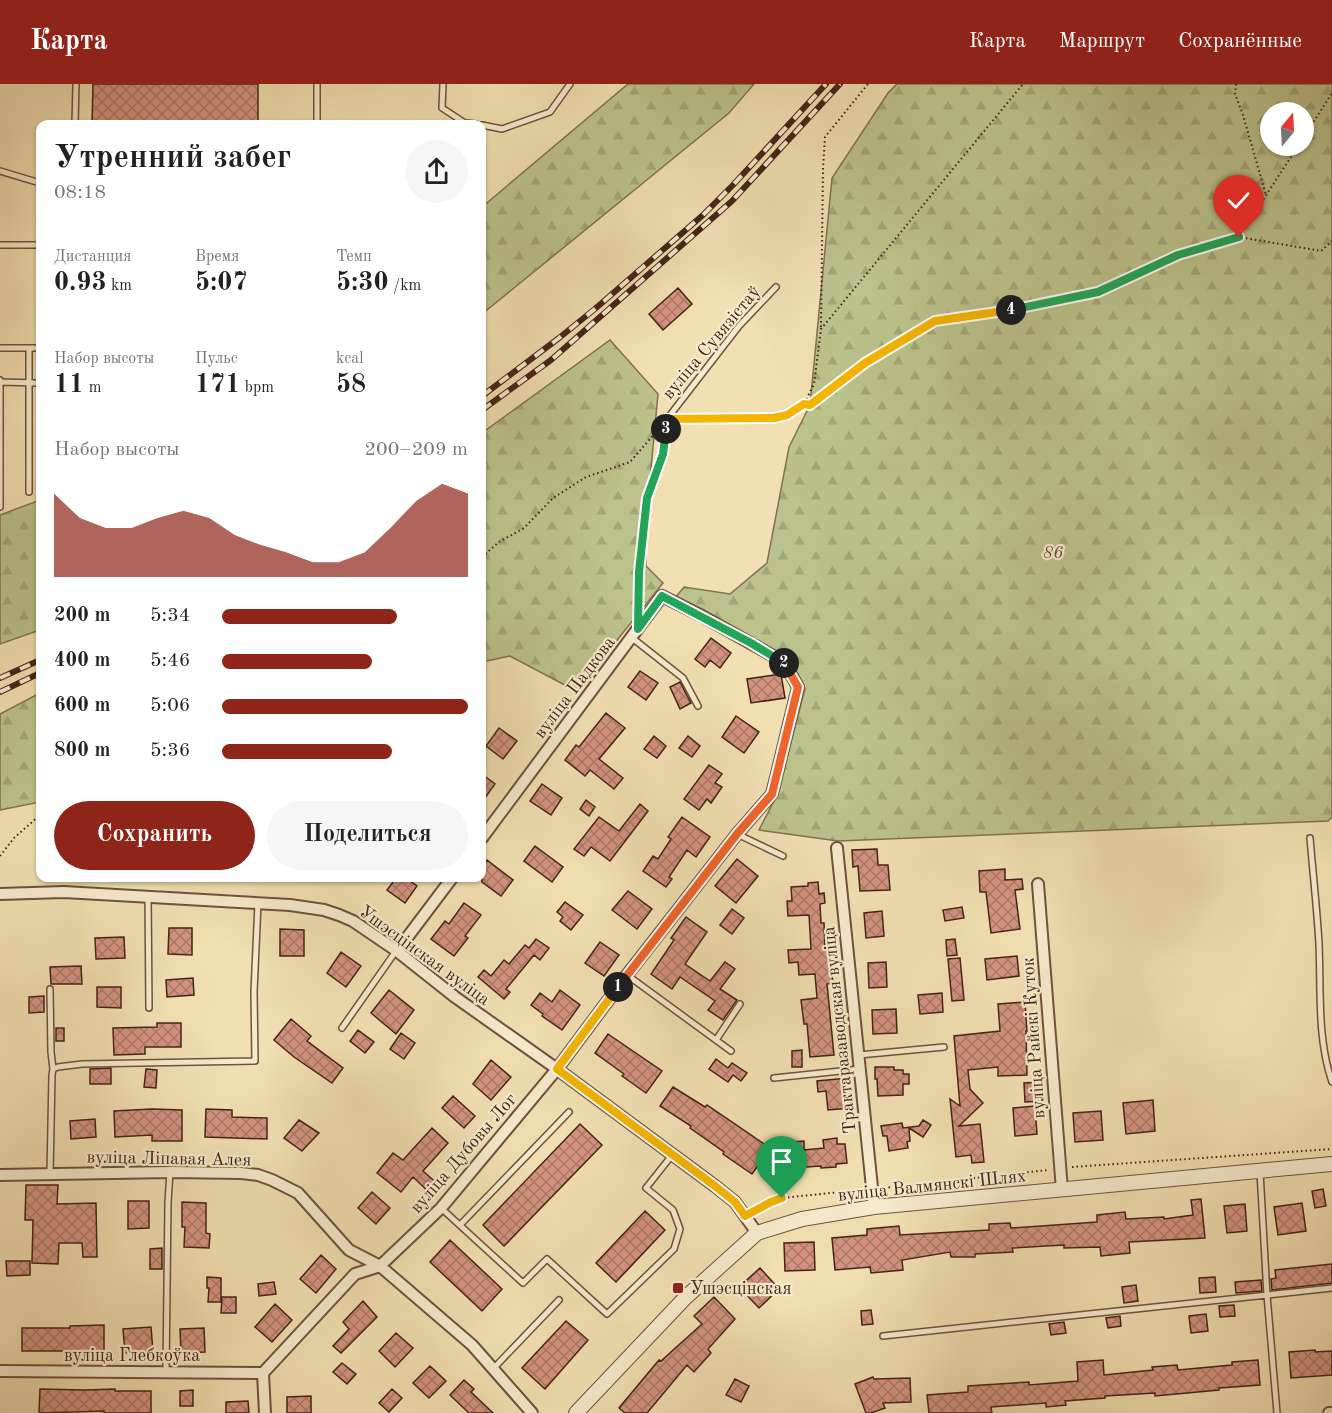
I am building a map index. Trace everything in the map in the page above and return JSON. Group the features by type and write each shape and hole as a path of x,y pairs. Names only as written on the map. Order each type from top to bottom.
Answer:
{"street":[{"name":"вуліца Падкова","path":"486,833 662,596 784,662 798,687 772,794 737,834 557,1069"},
{"name":"Трактаразаводская вуліца","path":"837,848 874,1207"},
{"path":"397,951 449,882"},
{"name":"вуліца Райскі Куток","path":"1038,884 1062,1190"},
{"name":"Ушэсцінская вуліца","path":"0,894 64,892 290,905 324,910 353,921 673,1154 735,1202 757,1233"},
{"name":"вуліца Дубовы Лог","path":"263,1373 355,1274 380,1266 441,1208 557,1069"},
{"name":"вуліца Валмянскі Шлях","path":"576,1413 686,1297 757,1233 802,1219 874,1207 1332,1164"},
{"name":"вуліца Ліпавая Алея","path":"0,1175 241,1173 272,1180 298,1193 349,1250 380,1266 472,1345 532,1413"},
{"name":"вуліца Глебкоўка","path":"0,1371 263,1373"},
{"path":"263,1373 266,1413"}],"lane":[{"path":"75,120 76,84"},
{"path":"317,84 317,120"},
{"path":"443,84 442,108 460,120"},
{"path":"486,126 502,129 550,112 570,84"},
{"path":"0,171 36,182"},
{"path":"0,245 36,245"},
{"name":"вуліца Сувязістаў","path":"634,633 647,498 663,454 667,419 739,326 776,287"},
{"path":"0,348 36,348"},
{"path":"29,348 29,492"},
{"path":"0,507 0,382 36,383"},
{"path":"634,633 683,678 698,706"},
{"path":"737,834 783,855"},
{"path":"1310,838 1318,945 1321,1032 1332,1082"},
{"path":"148,896 149,1008"},
{"path":"54,1069 82,1064 255,1061 254,992 258,903"},
{"path":"342,1028 397,951"},
{"path":"627,975 731,1051"},
{"path":"50,989 51,1052 54,1069 52,1074 50,1174"},
{"path":"716,1040 740,1004"},
{"path":"859,1055 944,1047"},
{"path":"774,1078 860,1069"},
{"path":"459,1225 569,1112"},
{"path":"441,1208 523,1282 547,1259 607,1314 674,1250 680,1229 673,1210 646,1188 673,1154"},
{"path":"1260,1171 1277,1413"},
{"path":"166,1371 170,1172"},
{"path":"883,1336 1332,1288"},
{"path":"493,1369 559,1300"}],"path":[{"path":"486,553 499,542 524,528 553,498 586,477 630,462 667,419 774,418 787,415 804,404 814,384 821,329 825,137 868,84"},
{"path":"821,329 1023,84"},
{"path":"1236,84 1235,94 1266,195"},
{"path":"1314,121 1332,93"},
{"path":"1239,237 1291,156"},
{"path":"804,404 810,405 865,363 935,321 1024,309 1098,292 1178,255 1239,237 1321,251 1332,241"},
{"path":"0,856 14,838 36,819"},
{"path":"745,1216 782,1198 938,1183 1060,1168 1332,1149"}],"green space":[{"path":"628,84 754,84 729,113 486,311 486,204"},
{"name":"86","path":"897,84 1332,84 1332,817 1328,821 838,841 759,830 777,795 805,689 789,658 675,598 684,587 730,594 767,563 789,447 810,405 832,178 888,93"},
{"path":"610,340 658,394 645,533 646,566 663,583 576,691 510,656 486,661 486,430"},
{"path":"36,502 36,631 0,644 0,515"},
{"path":"36,695 36,803 0,810 0,714"}],"building":[{"path":"93,84 258,84 258,120 92,120"},
{"path":"678,288 692,304 663,330 649,314"},
{"path":"711,638 731,653 720,668 710,660 705,667 695,659"},
{"path":"640,671 658,683 646,700 628,687"},
{"path":"781,674 785,698 751,703 747,679"},
{"path":"680,682 691,703 680,709 670,687"},
{"path":"606,713 625,728 599,759 623,778 614,789 590,770 585,776 565,760 576,745 579,747"},
{"path":"736,716 759,732 744,753 722,737"},
{"path":"499,728 517,741 503,759 486,746"},
{"path":"654,736 666,746 657,758 644,749"},
{"path":"688,736 700,746 692,757 679,748"},
{"path":"709,765 722,774 715,783 722,787 711,803 707,799 699,810 684,799"},
{"path":"486,777 495,784 486,796"},
{"path":"542,784 562,798 551,815 530,801"},
{"path":"586,800 595,807 589,816 580,809"},
{"path":"640,804 648,811 610,861 591,847 584,856 574,849 599,817 619,831"},
{"path":"682,817 710,837 696,857 687,850 669,877 672,879 666,887 643,871 653,856 658,859 671,839 668,837"},
{"path":"535,846 563,867 552,882 524,861"},
{"path":"877,849 878,865 888,865 890,890 860,891 858,866 853,867 852,850"},
{"path":"737,859 758,876 736,903 715,886"},
{"path":"486,861 513,880 501,896 482,882 486,882"},
{"path":"1005,869 1005,880 1022,879 1023,889 1015,890 1020,929 991,933 986,892 980,892 979,871"},
{"path":"393,882 412,882 417,886 405,903 387,890"},
{"path":"818,882 819,894 824,893 825,903 820,904 821,923 824,923 825,948 828,947 829,968 831,967 833,983 827,984 834,1055 810,1057 807,1024 804,1024 801,1000 817,998 815,974 799,975 798,962 789,963 788,950 811,949 809,915 788,916 787,901 792,901 791,887 808,886 808,883"},
{"path":"628,891 652,909 637,929 612,910"},
{"path":"565,902 583,915 571,930 560,921 563,917 557,912"},
{"path":"464,903 481,915 465,936 468,938 454,956 431,939 445,921 449,924"},
{"path":"962,907 964,918 945,921 943,910"},
{"path":"732,909 744,918 732,934 720,925"},
{"path":"882,911 884,936 866,938 864,913"},
{"path":"686,917 707,932 685,964 710,981 725,962 735,969 720,989 737,1000 723,1020 708,1010 715,1001 680,977 672,989 651,974 674,940 671,938"},
{"path":"169,928 192,928 192,955 168,954"},
{"path":"280,929 304,930 304,956 280,956"},
{"path":"124,937 125,958 96,959 95,938"},
{"path":"536,939 549,948 540,960 534,955 506,989 510,992 504,999 478,977 484,970 491,976 504,960 509,964 525,945 529,948"},
{"path":"955,939 957,955 947,956 946,940"},
{"path":"600,942 619,955 604,976 585,963"},
{"path":"341,952 361,966 346,987 327,973"},
{"path":"1017,956 1019,976 987,980 985,959"},
{"path":"960,958 964,1000 952,1001 948,959"},
{"path":"886,962 887,987 869,988 868,963"},
{"path":"81,966 82,984 51,984 50,967"},
{"path":"193,978 194,995 167,997 166,980"},
{"path":"97,987 121,987 121,1008 97,1007"},
{"path":"389,990 414,1010 396,1034 371,1013"},
{"path":"560,990 580,1005 562,1030 531,1005 540,993 552,1002"},
{"path":"942,993 943,1012 920,1014 918,995"},
{"path":"44,996 44,1012 29,1013 29,997"},
{"path":"1025,1002 1027,1075 998,1076 998,1067 968,1070 970,1089 983,1103 959,1126 980,1124 984,1162 972,1163 971,1155 956,1157 950,1099 960,1106 954,1036 1000,1031 998,1004"},
{"path":"896,1009 897,1033 873,1034 872,1010"},
{"path":"291,1019 311,1036 307,1041 343,1068 332,1083 274,1040"},
{"path":"157,1023 181,1023 181,1047 145,1047 145,1054 114,1055 113,1028 157,1027"},
{"path":"56,1028 64,1028 64,1041 56,1041"},
{"path":"358,1030 374,1042 365,1053 350,1041"},
{"path":"401,1033 415,1043 404,1059 390,1049"},
{"path":"608,1034 662,1071 646,1093 595,1053"},
{"path":"802,1050 802,1067 792,1067 792,1051"},
{"path":"716,1059 728,1068 732,1063 747,1073 741,1081 733,1075 728,1082 709,1069"},
{"path":"491,1060 511,1077 491,1100 473,1084"},
{"path":"875,1067 894,1067 894,1070 903,1070 903,1074 909,1074 909,1084 903,1084 903,1095 878,1096"},
{"path":"111,1068 111,1084 90,1084 90,1069"},
{"path":"146,1069 157,1070 156,1088 144,1087"},
{"path":"848,1078 851,1108 828,1110 826,1091 818,1092 817,1081"},
{"path":"1043,1082 1044,1101 1025,1102 1024,1083"},
{"path":"673,1087 705,1107 707,1105 770,1148 752,1174 723,1154 724,1152 690,1128 691,1126 660,1106"},
{"path":"453,1096 475,1116 464,1128 442,1108"},
{"path":"1153,1100 1155,1131 1126,1134 1123,1103"},
{"path":"1035,1106 1037,1134 1015,1136 1013,1108"},
{"path":"206,1109 232,1110 232,1117 267,1118 267,1139 205,1137"},
{"path":"182,1110 182,1141 152,1141 152,1135 115,1137 114,1111"},
{"path":"1101,1111 1103,1140 1075,1142 1073,1113"},
{"path":"95,1119 96,1137 71,1139 70,1121"},
{"path":"299,1120 319,1133 302,1151 284,1138"},
{"path":"923,1120 931,1125 923,1137 909,1128 908,1148 889,1151 887,1136 883,1136 881,1126 902,1123 903,1128 919,1126"},
{"path":"580,1124 602,1145 504,1246 483,1225"},
{"path":"432,1128 448,1143 423,1171 439,1185 431,1194 413,1177 401,1192 377,1173 393,1153 403,1160"},
{"path":"837,1138 837,1144 845,1144 847,1163 836,1164 836,1167 775,1169 773,1150 778,1153 777,1143 804,1141 804,1150 824,1148 823,1140"},
{"path":"26,1185 58,1185 57,1204 96,1203 97,1257 83,1257 82,1243 59,1243 58,1264 32,1263 33,1220 25,1220"},
{"path":"1323,1189 1326,1206 1315,1208 1312,1191"},
{"path":"372,1192 390,1208 376,1224 358,1208"},
{"path":"1201,1199 1205,1238 1129,1242 1130,1253 1101,1256 1100,1247 1064,1248 1064,1245 1012,1248 1013,1252 975,1254 975,1257 951,1257 950,1252 902,1260 903,1270 871,1273 870,1267 835,1270 832,1238 867,1235 867,1229 899,1226 900,1235 989,1230 989,1224 1010,1223 1011,1228 1097,1222 1097,1215 1125,1212 1126,1219 1164,1217 1164,1219 1193,1215 1191,1200"},
{"path":"128,1201 149,1201 149,1228 128,1229"},
{"path":"182,1202 206,1203 206,1233 210,1234 209,1248 184,1247 185,1227 182,1227"},
{"path":"1302,1203 1306,1231 1278,1235 1274,1207"},
{"path":"1245,1204 1247,1231 1227,1233 1224,1206"},
{"path":"645,1211 665,1230 616,1282 596,1263"},
{"path":"450,1240 502,1289 482,1311 430,1262"},
{"path":"814,1242 815,1270 785,1271 784,1243"},
{"path":"162,1248 162,1269 150,1269 150,1249"},
{"path":"321,1255 336,1269 316,1293 300,1279"},
{"path":"6,1261 30,1261 30,1275 7,1276"},
{"path":"1332,1264 1332,1283 1272,1290 1271,1279 1276,1278 1275,1270"},
{"path":"760,1268 779,1289 759,1308 739,1287"},
{"path":"207,1277 221,1278 221,1302 208,1302"},
{"path":"1215,1277 1216,1292 1200,1293 1199,1278"},
{"path":"1261,1280 1262,1291 1236,1293 1235,1282"},
{"path":"274,1282 276,1294 259,1296 258,1284"},
{"path":"1136,1285 1138,1301 1124,1303 1122,1287"},
{"path":"222,1297 236,1297 236,1313 221,1313"},
{"path":"714,1297 735,1319 708,1349 711,1353 694,1372 687,1365 647,1413 625,1413 619,1408 659,1360 661,1361 702,1324 694,1316"},
{"path":"363,1301 377,1317 341,1353 333,1346 349,1329 343,1322"},
{"path":"275,1304 292,1320 272,1342 255,1327"},
{"path":"1234,1305 1235,1316 1220,1317 1219,1306"},
{"path":"871,1310 873,1324 862,1325 861,1311"},
{"path":"1206,1314 1208,1331 1191,1333 1189,1316"},
{"path":"1120,1316 1121,1326 1108,1328 1106,1318"},
{"path":"566,1321 588,1340 545,1389 522,1368"},
{"path":"1064,1322 1066,1333 1051,1335 1049,1324"},
{"path":"104,1325 104,1352 22,1351 22,1328"},
{"path":"151,1327 153,1351 125,1353 123,1329"},
{"path":"204,1328 205,1352 181,1353 180,1329"},
{"path":"396,1333 413,1348 395,1367 379,1351"},
{"path":"1315,1350 1315,1352 1332,1351 1332,1375 1291,1378 1289,1352"},
{"path":"1103,1360 1104,1375 1153,1370 1152,1367 1177,1365 1178,1370 1258,1360 1260,1385 1155,1396 1155,1393 1105,1396 1105,1398 1065,1401 1066,1405 1046,1407 1046,1403 991,1407 992,1413 929,1413 927,1395 968,1392 968,1386 1078,1381 1077,1362"},
{"path":"342,1363 356,1374 347,1384 333,1372"},
{"path":"430,1366 446,1381 429,1398 413,1383"},
{"path":"873,1377 874,1379 910,1378 911,1402 883,1403 885,1408 866,1413 855,1384"},
{"path":"735,1379 749,1386 741,1402 726,1395"},
{"path":"464,1380 474,1389 471,1392 493,1413 469,1413 450,1395"},
{"path":"40,1389 151,1391 151,1413 104,1413 104,1411 39,1413"},
{"path":"392,1389 402,1398 389,1412 379,1403"},
{"path":"193,1390 193,1406 180,1406 180,1391"},
{"path":"311,1396 311,1413 287,1413 287,1397"},
{"path":"248,1401 249,1413 226,1413 226,1402"}],"railway":[{"path":"486,393 596,308 703,215 826,84"},
{"path":"486,407 551,360 732,201 840,84"},
{"path":"0,678 36,662"},
{"path":"0,692 36,675"}],"place":[{"name":"Ушэсцінская","path":"678,1288"}],"route":[{"path":"782,1198 745,1216 735,1202 715,1186 557,1069 737,834 772,794 798,687 784,662 662,596 638,629 639,572 647,498 663,454 667,419 774,418 787,415 804,404 810,405 865,363 935,321 1024,309 1098,292 1178,255 1239,237"}]}
